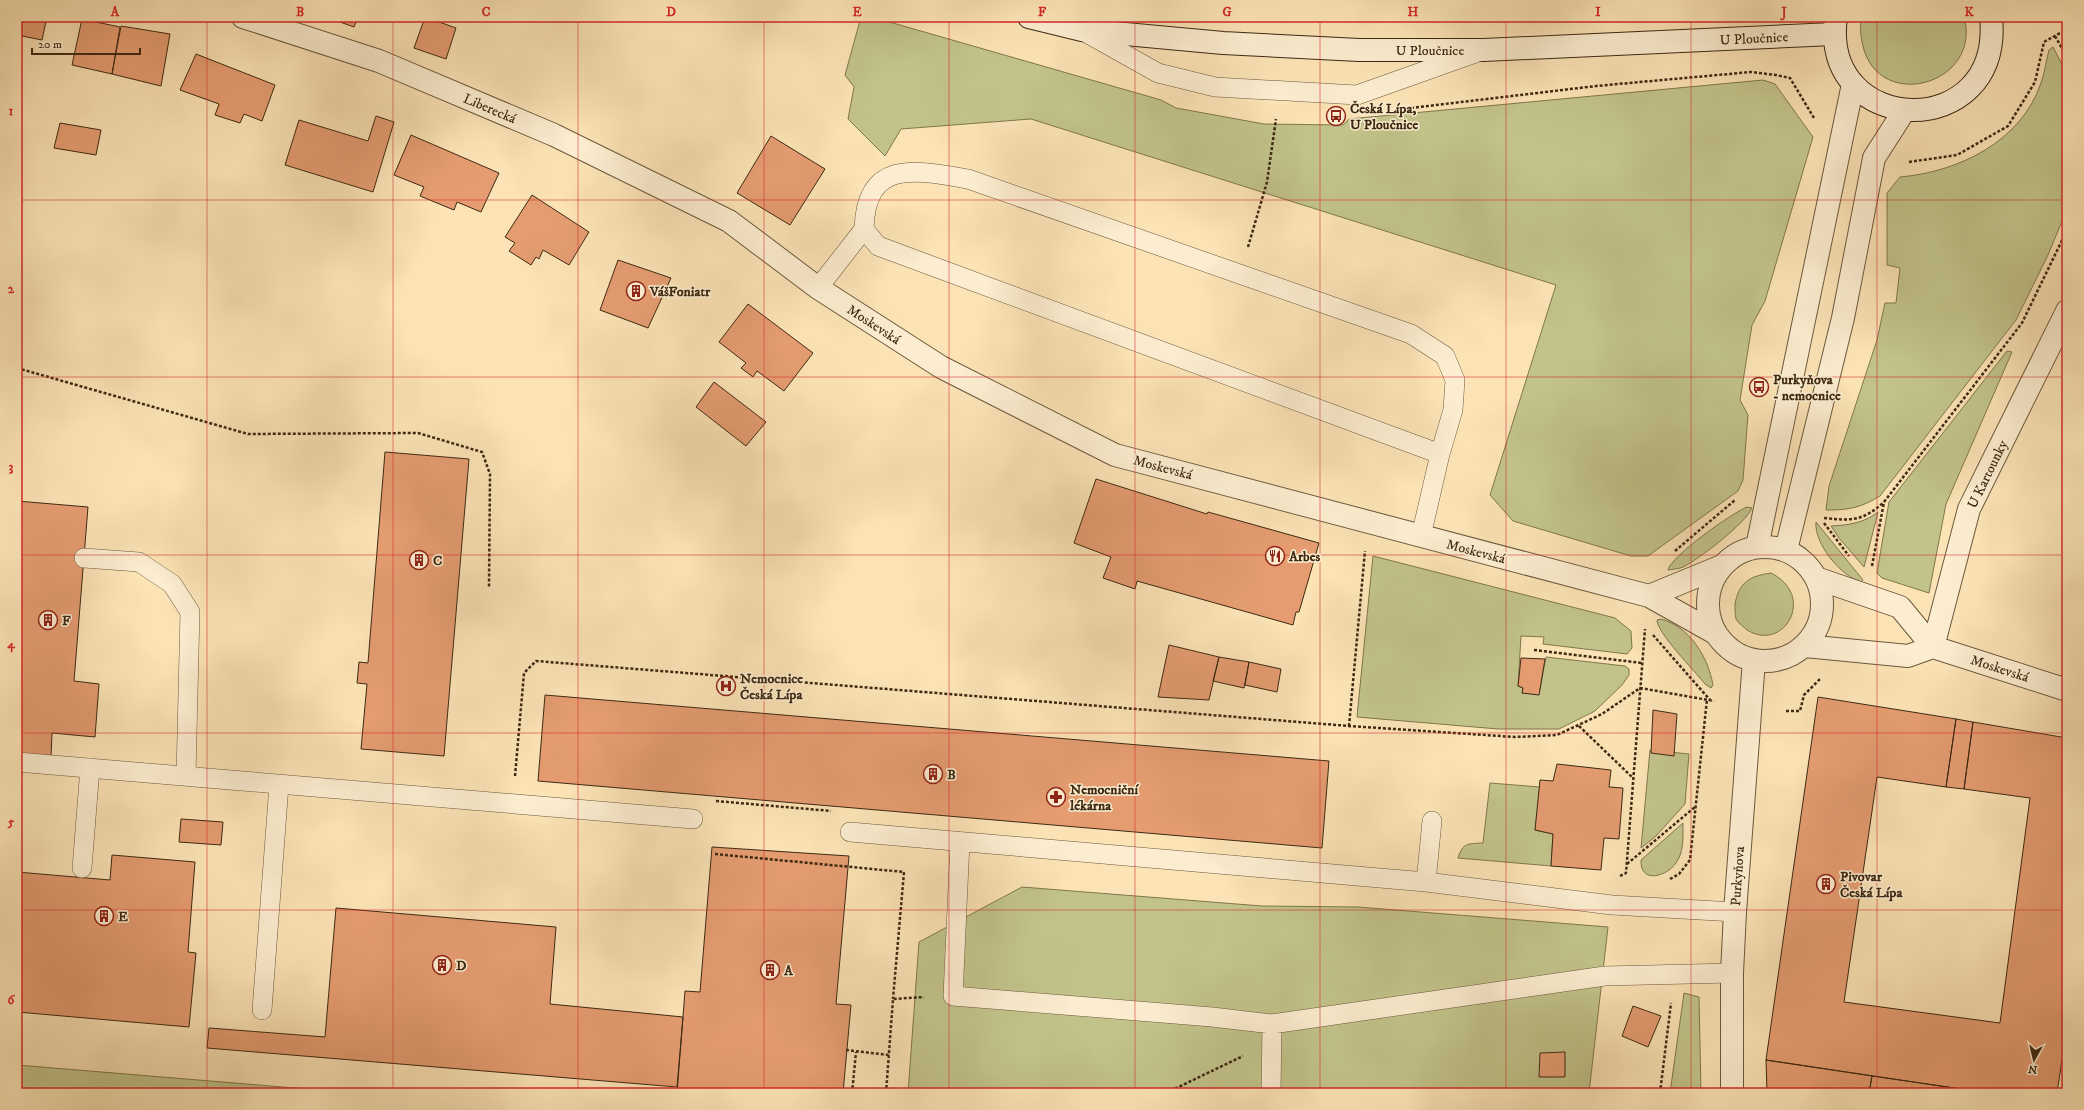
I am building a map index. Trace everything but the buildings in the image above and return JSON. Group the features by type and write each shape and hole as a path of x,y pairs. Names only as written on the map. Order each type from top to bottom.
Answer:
{"street":[{"name":"Liberecká","path":"243,17 380,61 554,136 729,220"},
{"name":"U Ploučnice","path":"1029,17 1082,30 1223,43 1360,50 1484,50 1834,25 1839,61 1853,84 1868,97 1885,106 1904,111 1930,110 1954,100 1974,84 1988,62 1993,36 1991,17"},
{"path":"1757,547 1853,84"},
{"path":"1786,550 1843,318 1874,158 1904,111"},
{"name":"Moskevská","path":"729,220 818,288 941,367 1115,455 1648,596 1715,633"},
{"name":"U Kartounky","path":"1933,647 1969,509 2067,311"},
{"path":"1648,596 1722,566 1744,550 1757,547 1772,547 1786,550 1798,557 1816,578 1823,601 1818,626 1804,646 1790,656 1772,661 1754,660 1739,655 1725,646 1715,633 1709,618 1708,600 1712,582 1722,566"},
{"path":"1804,646 1908,656 1933,647 1900,607 1816,578"},
{"name":"Moskevská","path":"1933,647 2067,690"},
{"name":"Purkyňova","path":"1732,1093 1732,973 1734,912 1754,660"}],"lane":[{"path":"1082,30 1158,73 1215,87 1357,95 1484,50"},
{"path":"818,288 864,229 864,212 869,194 880,181 898,174 924,171 968,179 1411,334 1445,356 1455,380 1453,410 1440,454 1421,536"},
{"path":"864,229 878,246 1440,454"},
{"path":"84,558 139,562 172,584 190,612 186,776"},
{"path":"17,762 693,819"},
{"path":"82,868 90,768"},
{"path":"262,1010 279,785"},
{"path":"1426,882 1432,821"},
{"path":"850,832 1426,882 1612,905 1734,912"},
{"path":"960,842 953,996 1212,1017 1272,1033 1605,976 1732,973"},
{"path":"1271,1093 1272,1033"}],"path":[{"path":"1905,162 1957,155 2008,126 2034,82 2044,42 2067,32"},
{"path":"2055,36 2067,58"},
{"path":"1407,108 1596,86 1751,72 1790,78 1818,125"},
{"path":"1240,274 1268,182 1277,114"},
{"path":"1820,518 1848,521 1870,514 1884,502 2022,323 2067,230"},
{"path":"17,368 248,434 418,433 482,452 490,474 489,588"},
{"path":"1871,574 1884,502"},
{"path":"1349,726 1366,548"},
{"path":"1622,880 1614,879 1626,873 1646,627 1708,700 1690,860 1679,874 1665,882"},
{"path":"1534,650 1642,662"},
{"path":"512,804 524,673 536,661 1349,726 1515,737 1557,735 1602,714 1640,688 1714,701"},
{"path":"1786,711 1800,711 1804,695 1823,676"},
{"path":"1579,726 1633,778"},
{"path":"1626,864 1696,806"},
{"path":"715,854 904,872 886,1093"},
{"path":"893,999 953,996"},
{"path":"1660,1093 1671,998"},
{"path":"1166,1093 1272,1033"},
{"path":"846,1050 889,1055"},
{"path":"852,1093 856,1052"}],"green space":[{"path":"861,17 872,17 1161,100 1176,108 1264,124 1343,125 1349,119 1763,80 1775,84 1813,137 1765,301 1752,325 1740,400 1748,415 1743,480 1738,491 1648,556 1631,556 1513,521 1490,495 1556,285 1031,119 901,129 885,156 848,119 854,87 845,75"},
{"path":"1862,17 1964,17 1966,40 1959,59 1945,73 1928,82 1909,84 1890,80 1874,69 1864,50 1861,34"},
{"path":"2053,47 2067,74 2067,209 2048,255 2016,320 1880,496 1854,508 1826,510 1829,486 1877,340 1885,303 1896,303 1900,268 1887,265 1887,193 1900,177 1922,174 1965,161 1985,150 2003,137 2019,122 2032,104 2041,83 2049,50"},
{"path":"2007,351 2012,352 1946,504 1929,593 1882,578 1877,573 1889,502"},
{"path":"1747,507 1752,508 1748,515 1721,540 1683,567 1668,570 1690,545 1716,526"},
{"path":"1878,512 1864,567 1839,538 1831,526 1856,523 1873,516"},
{"path":"1816,522 1863,580 1861,582 1853,579 1845,573 1830,558 1819,540"},
{"path":"1373,556 1615,618 1631,631 1632,648 1627,654 1543,644 1544,637 1521,636 1518,686 1523,688 1522,693 1539,694 1546,657 1625,666 1629,669 1629,675 1622,685 1595,711 1559,729 1498,729 1357,717"},
{"path":"1771,573 1785,583 1792,595 1793,607 1790,619 1783,628 1773,634 1761,635 1747,630 1738,622 1736,619 1735,604 1739,590 1747,581 1757,576"},
{"path":"1661,619 1681,629 1696,644 1711,674 1713,685 1711,688 1705,684 1663,634 1657,620"},
{"path":"1650,750 1689,754 1685,804 1656,836 1641,848"},
{"path":"1490,783 1540,787 1535,830 1553,834 1551,866 1458,858 1464,846 1483,843"},
{"path":"1683,823 1682,849 1676,863 1672,868 1660,875 1654,876 1645,873 1642,868 1641,860"},
{"path":"1022,887 1262,906 1358,907 1608,927 1589,1093 908,1093 919,942"},
{"path":"1684,993 1699,997 1701,1093 1670,1093"},
{"path":"17,1065 355,1093 17,1093"}],"place":[{"name":"Česká Lípa, U Ploučnice","path":"1336,116"},
{"name":"VášFoniatr","path":"636,291"},
{"name":"Purkyňova - nemocnice","path":"1759,387"},
{"name":"Arbes","path":"1275,556"},
{"name":"C","path":"419,560"},
{"name":"F","path":"48,620"},
{"name":"Nemocnice Česká Lípa","path":"726,686"},
{"name":"B","path":"933,774"},
{"name":"Nemocniční lékárna","path":"1056,797"},
{"name":"Pivovar Česká Lípa","path":"1826,884"},
{"name":"E","path":"104,916"},
{"name":"D","path":"442,965"},
{"name":"A","path":"770,970"}]}
